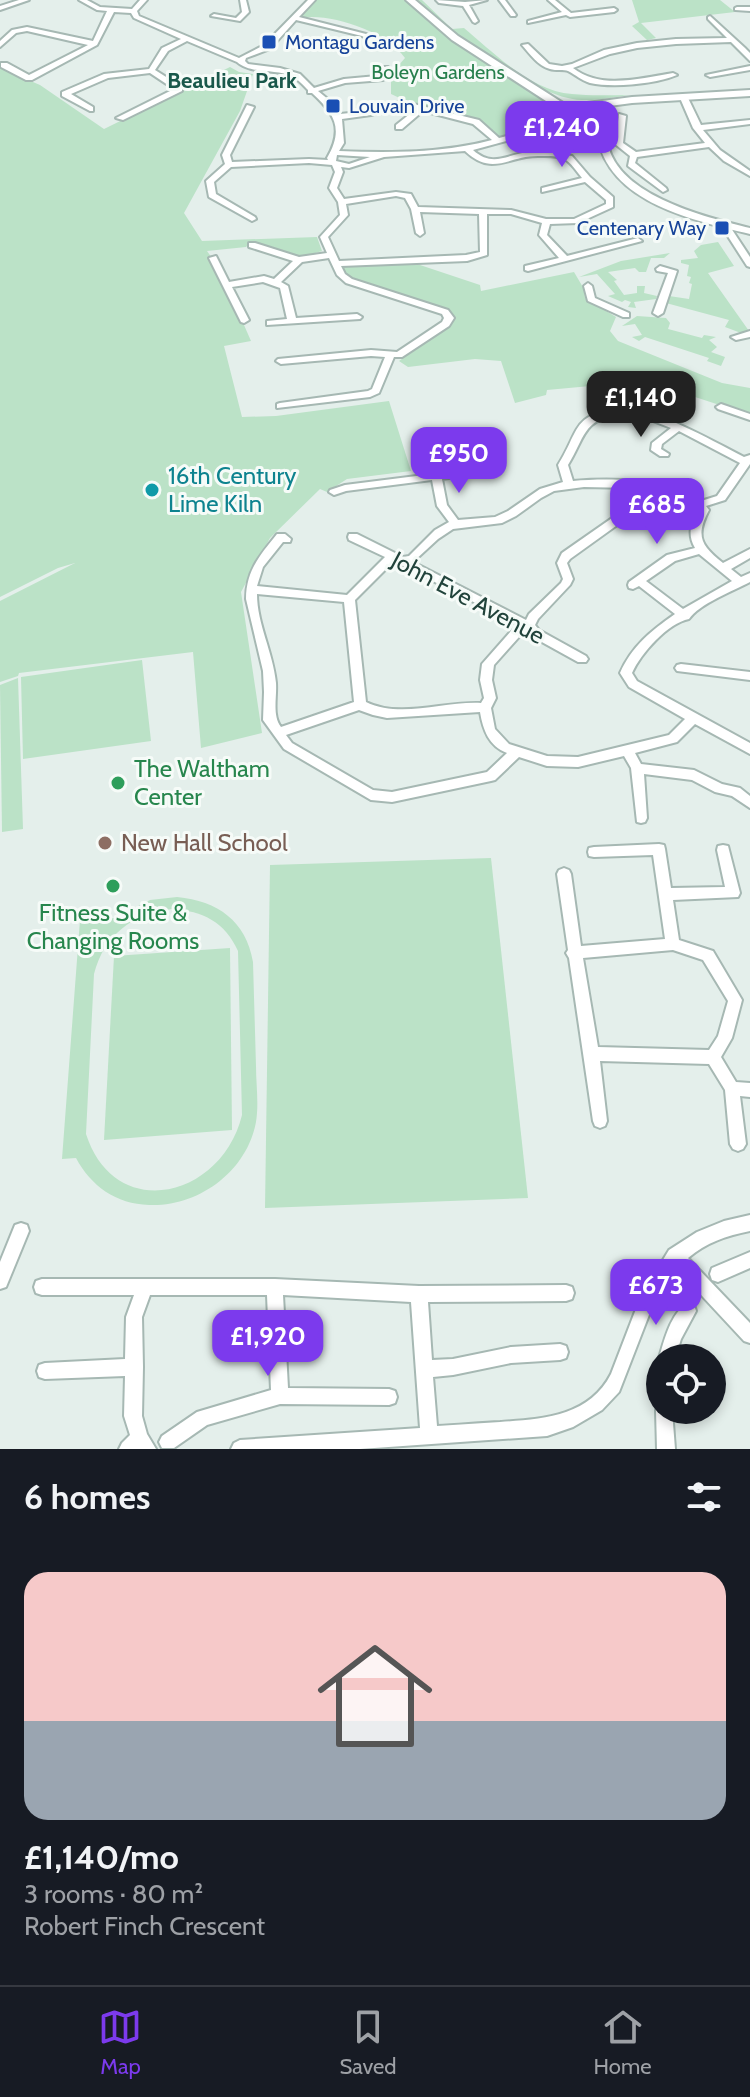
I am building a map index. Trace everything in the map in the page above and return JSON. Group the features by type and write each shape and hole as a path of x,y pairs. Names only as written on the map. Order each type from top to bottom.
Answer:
{"street":[{"path":"0,8 26,0"},
{"path":"82,0 93,8 134,11"},
{"path":"134,11 144,0"},
{"path":"214,16 238,20 246,12 243,0"},
{"path":"241,61 267,47 312,0"},
{"path":"410,0 455,38 539,92 599,138"},
{"path":"439,1 465,4 484,0"},
{"path":"502,0 513,15"},
{"path":"551,0 565,13"},
{"path":"465,4 470,18"},
{"path":"737,9 750,9"},
{"path":"4,65 29,78 95,44 111,10"},
{"path":"530,22 565,13 588,14 614,10"},
{"path":"134,11 136,17 222,52 246,66 280,70 297,76 332,107 338,117 340,143 333,188 342,202 344,215 324,237 341,275 349,281 445,312 449,318 446,324 399,355 371,353 281,361"},
{"path":"588,14 599,24"},
{"path":"295,18 364,35 389,47"},
{"path":"710,18 730,40 746,51 750,59"},
{"path":"0,45 14,31 27,29 95,44"},
{"path":"151,71 165,50 186,39"},
{"path":"526,45 545,65 568,67 604,52 634,47 669,42 706,44 730,40"},
{"path":"267,47 269,60"},
{"path":"222,52 269,60 280,70"},
{"path":"258,67 269,60"},
{"path":"568,67 578,79 588,82 632,82 673,75"},
{"path":"710,75 750,68"},
{"path":"311,91 344,81 380,78 385,69"},
{"path":"90,109 65,94 107,76 151,71 179,89 120,118"},
{"path":"539,92 598,108 603,118"},
{"path":"576,118 584,106 750,93"},
{"path":"684,98 697,128 710,145 725,160 750,174"},
{"path":"619,101 603,118 599,138 602,153 611,167 628,183 667,205 750,231"},
{"path":"338,117 371,113 401,103 476,122 498,141"},
{"path":"229,165 226,155 250,107"},
{"path":"399,127 420,109"},
{"path":"622,116 619,144 634,155 710,145"},
{"path":"252,219 212,195 210,181 229,165 336,162 467,149 576,118 603,118"},
{"path":"697,128 750,122"},
{"path":"340,143 356,158"},
{"path":"538,154 537,147 552,143"},
{"path":"415,209 511,212 546,222 575,221 610,205 610,199 569,158 518,155 491,164 482,162 467,149"},
{"path":"634,155 631,164 663,190"},
{"path":"336,162 356,158"},
{"path":"545,190 587,179"},
{"path":"342,202 396,194 408,196 415,209 420,233"},
{"path":"252,245 299,260 467,258 484,253 483,212"},
{"path":"546,222 543,235 565,259"},
{"path":"724,224 750,264"},
{"path":"734,239 750,240"},
{"path":"528,268 638,241"},
{"path":"213,258 244,320"},
{"path":"276,282 299,260"},
{"path":"658,313 673,271 660,269"},
{"path":"228,285 258,279 276,282 287,289 292,321"},
{"path":"588,286 591,299 626,315"},
{"path":"270,323 357,317"},
{"path":"736,337 750,334"},
{"path":"280,406 370,394 376,391 378,376 389,364 390,356"},
{"path":"721,407 750,417"},
{"path":"405,560 412,559 445,529 456,524 494,522 506,518 549,488 569,483 601,482 670,491 702,504 721,498 747,459 654,416 629,412 595,416 584,424 563,465 569,483"},
{"path":"664,454 656,450 653,441 678,427"},
{"path":"334,492 472,472"},
{"path":"437,478 442,506 456,524"},
{"path":"637,486 630,511 566,556 562,563 568,579 565,585 533,617 529,626 515,634 488,664 486,680 490,698 485,708 489,731 505,748 515,753 547,761 578,762 673,739 692,719"},
{"path":"702,504 704,510 694,524 693,535 701,550 745,579"},
{"path":"286,539 281,537 260,562 251,589 272,696 269,720 288,746 371,795 392,797 491,776 515,753"},
{"name":"John Eve Avenue","path":"353,537 391,558 405,560 413,568 529,626 535,633 582,659"},
{"path":"685,616 636,583 671,558 701,550"},
{"path":"724,568 750,553"},
{"path":"349,599 391,558"},
{"path":"745,579 657,632 629,662 626,673 633,684 750,749"},
{"path":"251,589 349,599"},
{"path":"349,599 360,705"},
{"path":"681,668 750,676"},
{"path":"360,705 369,711 385,714 469,705 485,708"},
{"path":"277,733 360,705"},
{"path":"627,751 637,768 641,818"},
{"path":"637,768 694,775 719,788 736,792 750,803"},
{"path":"594,852 659,849 673,944"},
{"path":"665,894 733,893 723,850"},
{"path":"564,874 573,953 593,1054 600,1121"},
{"path":"573,953 673,944 708,955 743,1000 713,1057"},
{"path":"593,1054 713,1057"},
{"path":"713,1057 732,1088 738,1144"},
{"path":"732,1088 750,1090"},
{"path":"240,1449 547,1427 574,1420 596,1405 612,1388 645,1299 675,1256 729,1226 750,1223"},
{"path":"0,1281 21,1231"},
{"path":"675,1256 750,1335"},
{"path":"718,1274 750,1260"},
{"path":"42,1287 275,1287 419,1294 566,1293"},
{"path":"275,1287 280,1396"},
{"path":"138,1445 133,1416 134,1317 145,1288"},
{"path":"419,1294 429,1435"},
{"path":"671,1344 688,1311"},
{"path":"425,1369 453,1367 511,1355 560,1352"},
{"path":"45,1371 135,1367"},
{"path":"168,1442 203,1418 280,1396 389,1397"},
{"path":"665,1424 666,1449"}],"green space":[{"name":"Boleyn Gardens","path":"315,0 404,0 466,49 553,104 558,117 548,126 503,139 478,122 391,94 391,74 405,58 388,41 363,28 337,20 300,17"},
{"path":"413,0 422,0 452,29 464,28 514,69 542,86 572,94 629,95 583,100 551,92 510,71 446,26"},
{"path":"632,0 720,0 735,12 641,23 656,38 647,40 632,26 639,22"},
{"path":"230,67 253,74 240,111 184,213 202,241 317,237 322,251 299,258 249,244 246,247 207,251 219,268 251,341 224,346 242,417 276,416 389,401 411,471 347,479 327,492 320,489 270,538 241,592 262,733 201,748 193,652 19,673 0,682 0,601 75,563 58,568 0,597 0,68 40,85 104,129"},
{"path":"718,242 734,266 708,273 749,331 741,333 725,327 729,320 666,303 669,296 689,299 692,284 689,283 691,277 687,276 689,265 681,263 681,260 698,258 694,251 701,245"},
{"path":"670,253 664,258 651,258 646,272 635,268 608,272 617,280 614,281 624,295 637,293 637,286 645,286 644,293 657,296 656,299 634,302 636,308 628,307 631,302 608,296 615,294 597,274 579,277 621,261"},
{"path":"414,263 480,285 481,291 574,272 584,289 585,298 616,317 610,331 618,341 722,383 750,388 750,415 692,396 671,415 634,407 623,383 547,390 546,395 515,403 501,361 475,359 408,367 399,361 450,325 454,317 446,309 353,279 340,270 342,265"},
{"path":"637,316 666,318 670,323 668,329 702,338 704,335 716,337 709,340 717,347 711,352 725,357 721,366 707,361 709,358 645,337 639,341 632,337 642,335 635,324 622,326"},
{"path":"142,660 151,741 23,759 21,677"},
{"path":"18,678 23,829 2,832 0,685"},
{"path":"491,858 528,1198 265,1208 270,865"},
{"path":"177,897 205,903 228,916 244,935 253,962 257,1101 251,1140 243,1156 218,1183 186,1200 149,1205 115,1197 89,1177 76,1158 62,1159 80,920 115,918 150,900","holes":["172,909 194,912 220,925 238,951 242,1115 231,1143 213,1166 191,1181 167,1189 143,1189 120,1181 100,1162 86,1134 94,974 105,948 122,928 145,915"]},
{"path":"230,948 232,1130 104,1140 114,956"}],"place":[{"name":"Montagu Gardens","path":"269,42"},
{"name":"Louvain Drive","path":"333,106"},
{"name":"Centenary Way","path":"722,228"},
{"name":"16th Century Lime Kiln","path":"152,490"},
{"name":"The Waltham Center","path":"118,783"},
{"name":"New Hall School","path":"105,843"},
{"name":"Fitness Suite & Changing Rooms","path":"113,886"}],"district":[{"name":"Beaulieu Park","path":"232,80"}]}
